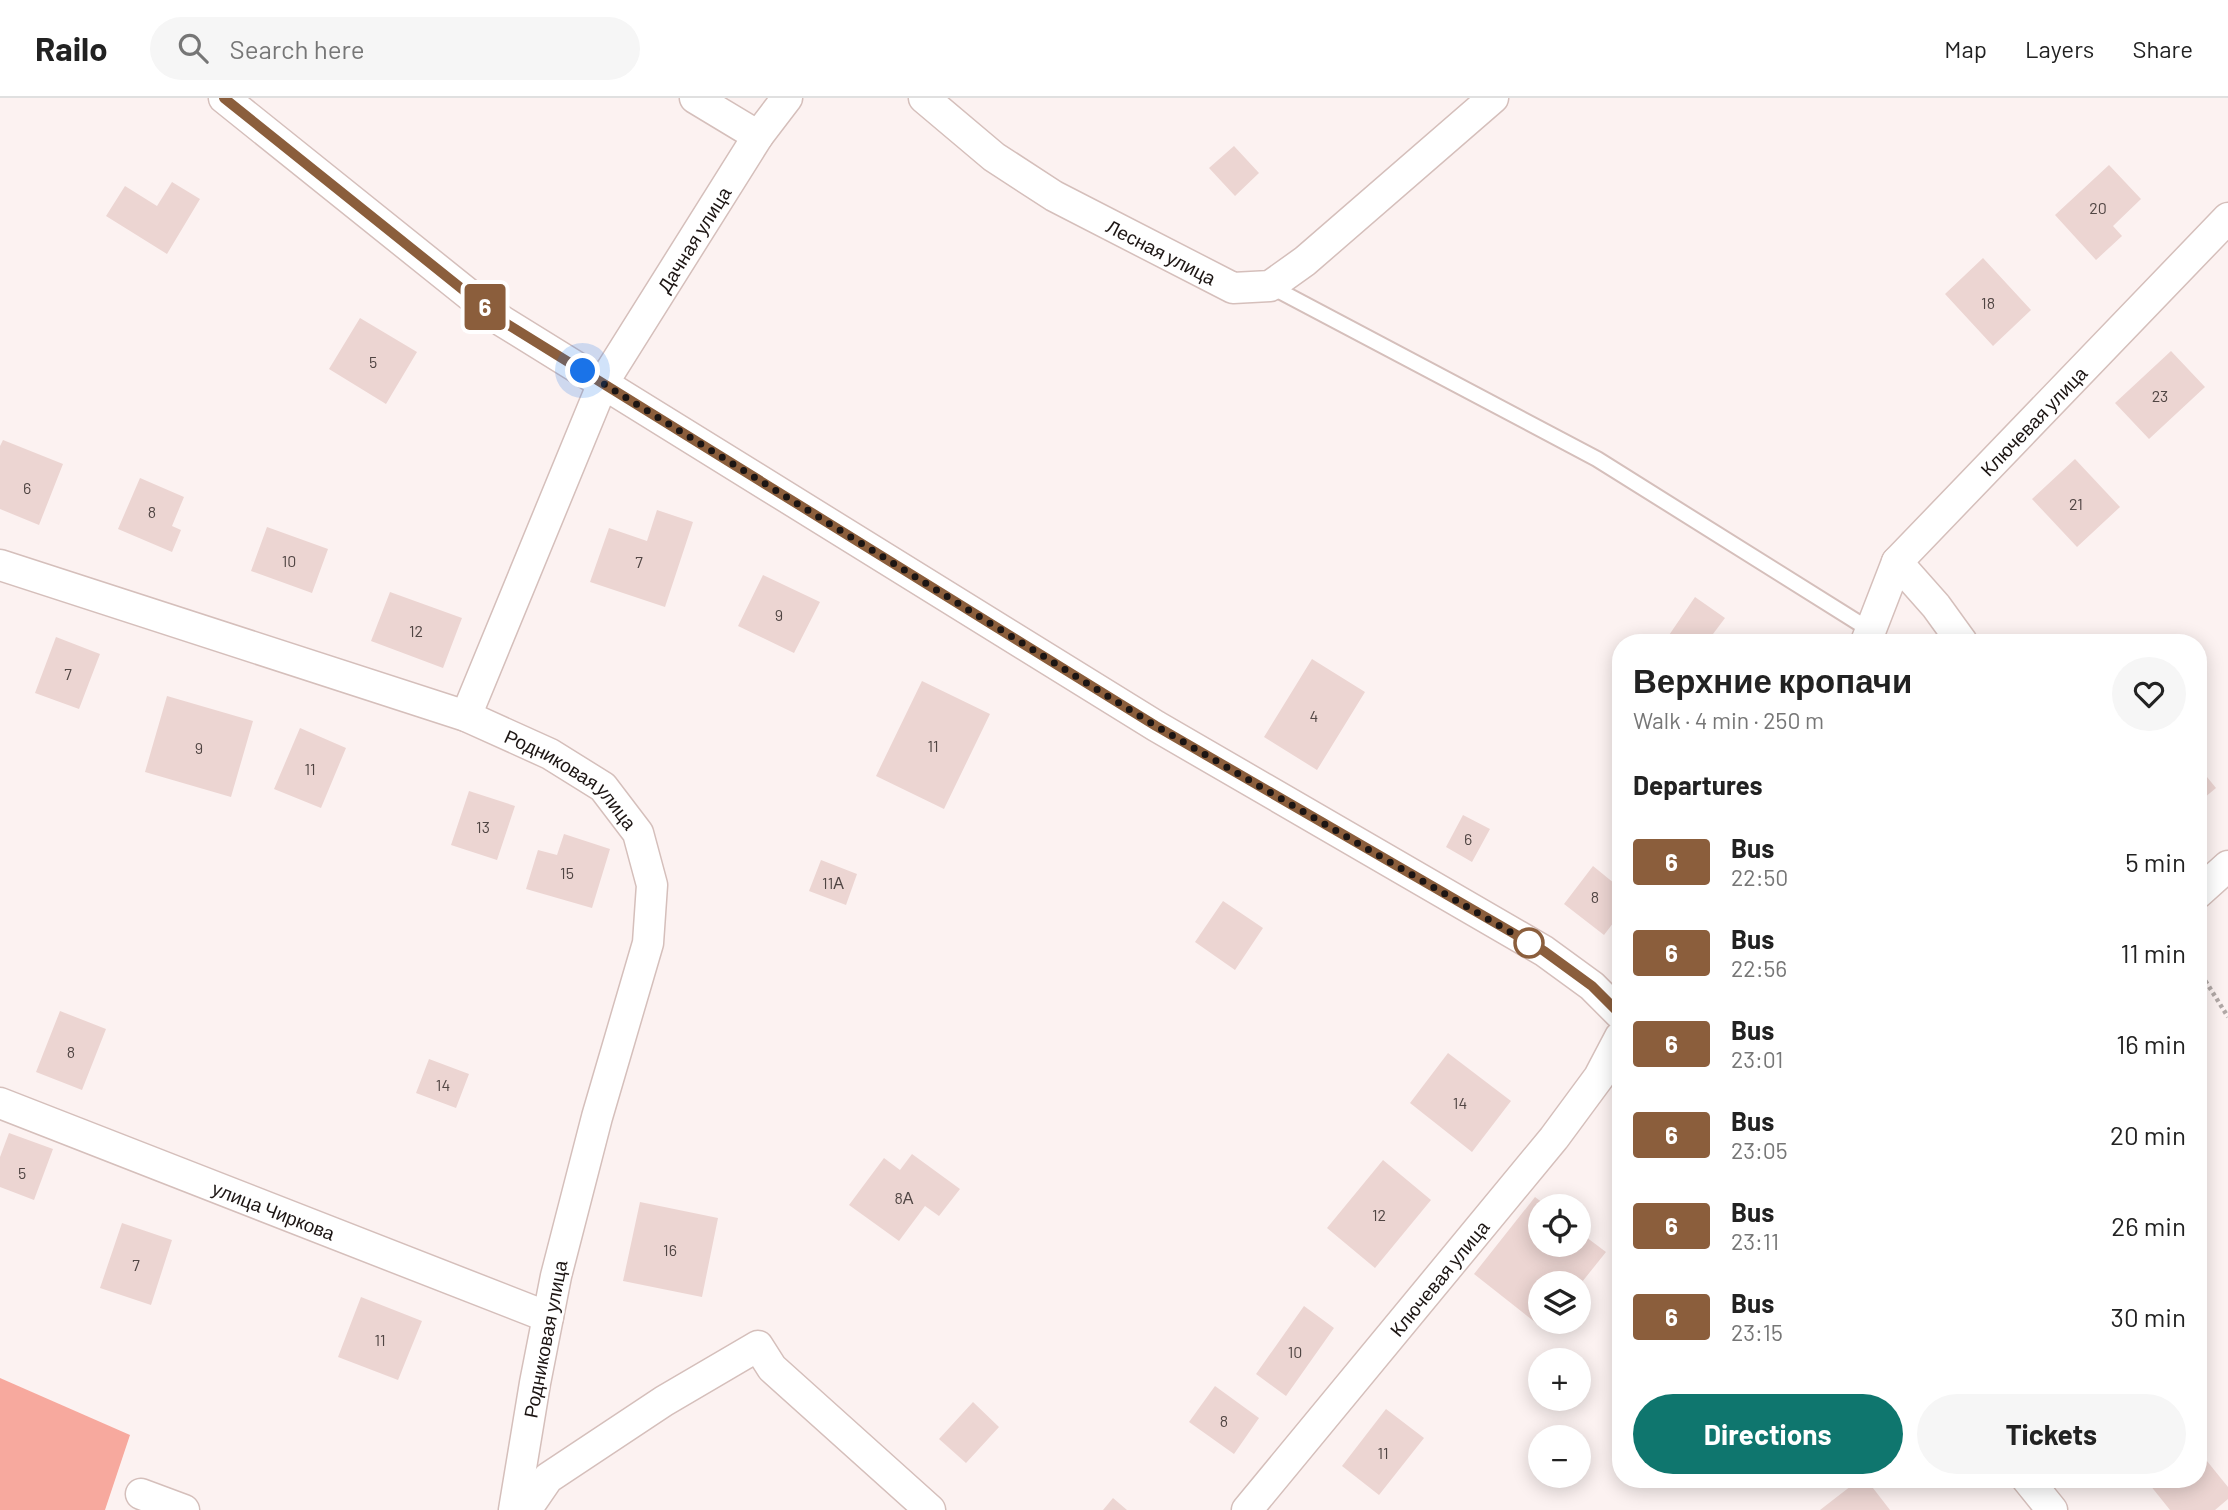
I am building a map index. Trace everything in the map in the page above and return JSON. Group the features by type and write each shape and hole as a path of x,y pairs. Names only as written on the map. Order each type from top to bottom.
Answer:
{"street":[{"path":"224,98 502,321 1156,726 1544,951 1592,986 1612,1006"},
{"path":"695,98 758,136"},
{"name":"Дачная улица","path":"466,716 603,383 758,136 787,98"},
{"name":"Лесная улица","path":"924,98 994,157 1054,196 1233,288 1270,286"},
{"path":"1270,286 1304,261 1493,98"},
{"name":"Ключевая улица","path":"1869,634 1897,562 2228,218"},
{"path":"1897,562 1936,606 1956,634"},
{"name":"Родниковая улица","path":"0,565 466,716 550,754 603,787 638,833 652,885 648,943 597,1117 548,1317 514,1510"},
{"path":"2207,885 2228,866"},
{"name":"Ключевая улица","path":"1247,1510 1554,1138 1599,1077 1612,1052"},
{"name":"улица Чиркова","path":"0,1103 548,1317"},
{"path":"526,1510 548,1478 664,1402 758,1346 772,1368 930,1510"},
{"path":"2034,1488 2052,1510"},
{"path":"141,1493 184,1510"}],"lane":[{"path":"1270,286 1597,460 1865,634"}],"path":[{"path":"2207,983 2228,1017"}],"shaded area":[{"path":"0,1378 130,1435 105,1510 0,1510"}],"building":[{"path":"1234,146 1259,173 1235,196 1209,168"},
{"path":"2109,165 2141,199 2113,226 2122,236 2096,260 2055,215"},
{"path":"172,182 200,199 167,254 106,216 125,186 157,206"},
{"path":"1983,258 2031,310 1993,346 1945,294"},
{"path":"360,318 417,352 386,404 329,369"},
{"path":"2171,351 2205,387 2149,439 2115,403"},
{"path":"3,440 63,464 39,525 0,509 0,446"},
{"path":"2075,459 2120,507 2077,547 2032,499"},
{"path":"140,478 184,497 172,526 181,530 172,552 118,529"},
{"path":"657,510 693,522 665,607 590,582 609,528 647,541"},
{"path":"267,527 328,549 312,593 251,571"},
{"path":"763,575 820,602 794,653 738,626"},
{"path":"390,592 462,618 443,668 371,641"},
{"path":"1695,597 1725,618 1713,634 1670,634"},
{"path":"56,637 100,654 79,709 35,693"},
{"path":"1312,659 1365,692 1317,770 1264,737"},
{"path":"922,681 990,714 944,809 876,776"},
{"path":"167,696 253,721 231,797 145,772"},
{"path":"300,728 346,748 321,808 274,789"},
{"path":"2207,777 2216,788 2207,796"},
{"path":"469,791 515,806 497,860 451,845"},
{"path":"1463,815 1490,829 1472,862 1446,847"},
{"path":"564,834 610,849 592,908 526,889 538,850 557,855"},
{"path":"821,860 857,874 846,905 809,891"},
{"path":"1593,866 1612,881 1612,924 1604,935 1564,904"},
{"path":"1223,901 1263,928 1235,970 1195,942"},
{"path":"60,1011 106,1029 82,1090 36,1072"},
{"path":"1448,1053 1511,1101 1472,1152 1410,1103"},
{"path":"429,1059 469,1074 456,1108 416,1093"},
{"path":"9,1133 53,1149 34,1200 0,1187 0,1157"},
{"path":"912,1154 960,1189 939,1216 925,1206 899,1241 849,1205 884,1158 900,1170"},
{"path":"1383,1160 1431,1200 1375,1268 1327,1228"},
{"path":"640,1202 718,1218 702,1297 623,1281"},
{"path":"1528,1206 1528,1257 1591,1257 1591,1241 1606,1252 1591,1271 1528,1271 1528,1317 1474,1274"},
{"path":"122,1223 172,1240 151,1305 100,1288"},
{"path":"361,1297 422,1321 398,1380 338,1357"},
{"path":"1304,1306 1334,1328 1286,1396 1256,1374"},
{"path":"1215,1386 1259,1418 1234,1454 1189,1422"},
{"path":"973,1402 999,1427 966,1463 939,1439"},
{"path":"1386,1409 1424,1438 1379,1495 1342,1466"},
{"path":"2207,1461 2228,1487 2228,1499 2215,1510 2170,1510 2152,1488 2207,1488"},
{"path":"1848,1488 1873,1488 1890,1510 1820,1510"},
{"path":"1113,1498 1127,1510 1103,1510"}],"bus line":[{"name":"6","path":"224,98 502,321 1156,726 1544,951 1592,986 1612,1006"}],"route":[{"path":"583,371 1156,726 1531,944 1529,943"}]}
